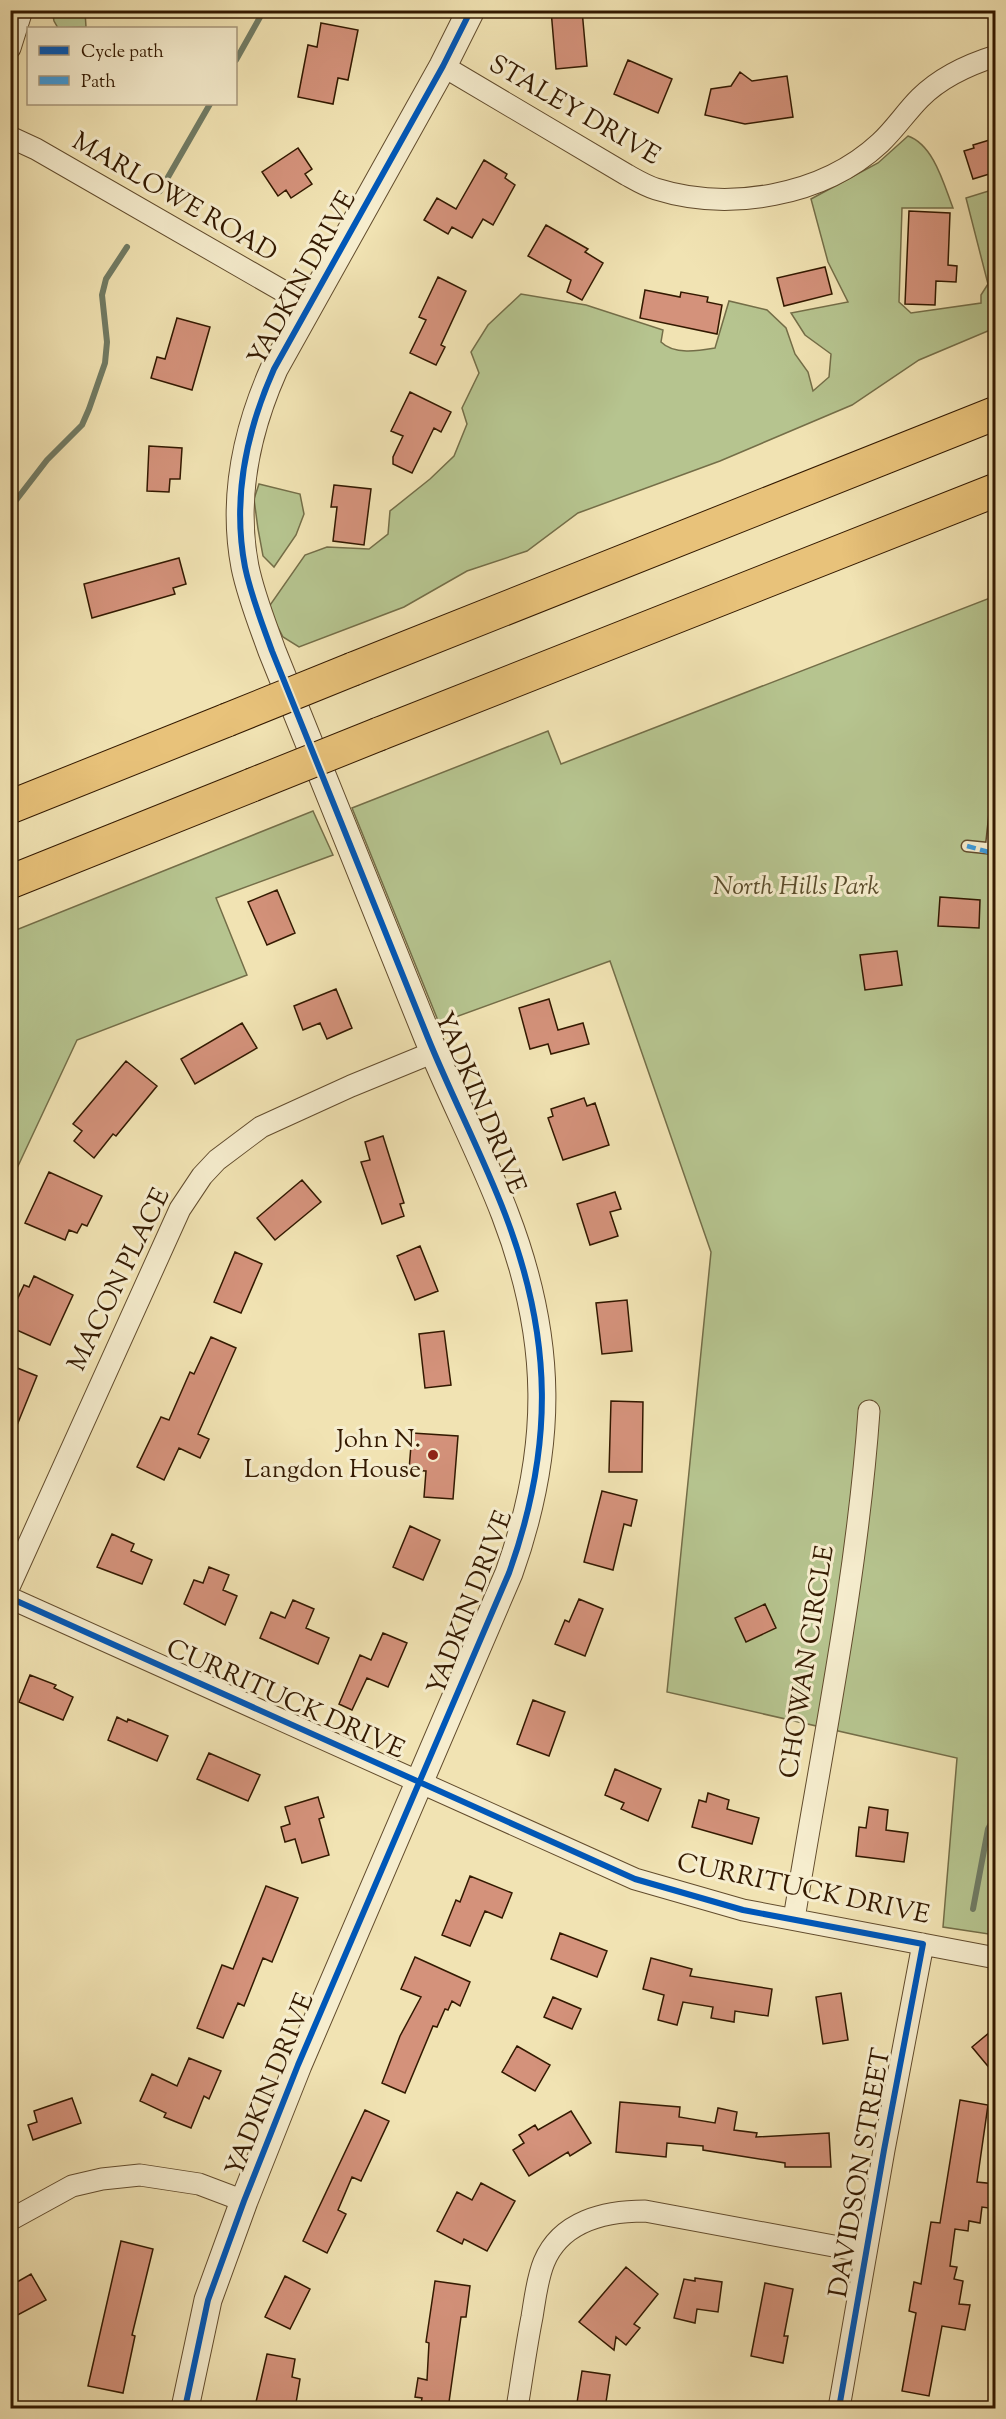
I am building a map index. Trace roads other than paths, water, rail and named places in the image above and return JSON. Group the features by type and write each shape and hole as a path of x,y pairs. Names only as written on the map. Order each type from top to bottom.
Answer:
{"highway":[{"path":"10,807 996,413"},
{"path":"10,882 996,490"}],"street":[{"path":"10,48 22,10"},
{"name":"YADKIN DRIVE","path":"185,2409 208,2300 244,2201 298,2065 521,1540 539,1462 543,1396 538,1336 521,1262 503,1209 434,1052 272,651 255,604 245,566 240,524 242,474 251,431 260,401 274,369 443,66 471,10"},
{"name":"STALEY DRIVE","path":"443,66 654,189 718,200 751,199 782,192 837,172 860,159 880,143 921,98 945,78 972,63 996,56"},
{"name":"MARLOWE ROAD","path":"10,137 36,149 309,306"},
{"name":"MACON PLACE","path":"10,1585 180,1209 202,1176 217,1160 261,1127 351,1086 434,1052"},
{"name":"CHOWAN CIRCLE","path":"794,1919 850,1570 865,1468 869,1411"},
{"name":"CURRITUCK DRIVE","path":"10,1598 635,1879 743,1910 996,1958"},
{"name":"DAVIDSON STREET","path":"839,2409 923,1944"},
{"path":"10,2220 72,2186 102,2179 132,2176 199,2184 244,2201"},
{"path":"517,2409 538,2286 545,2262 566,2233 582,2222 602,2215 625,2211 645,2211 866,2252"}],"lane":[{"path":"967,846 993,849 996,802"}],"waterway":[{"path":"237,58 264,10"},
{"path":"160,191 209,105"},
{"path":"10,508 47,460 82,425 105,363 107,342 102,295 106,279 127,247"},
{"path":"973,1909 988,1829 996,1815"}],"place":[{"name":"John N. Langdon House","path":"433,1455"}],"park label":[{"name":"North Hills Park","path":"796,887"}]}
